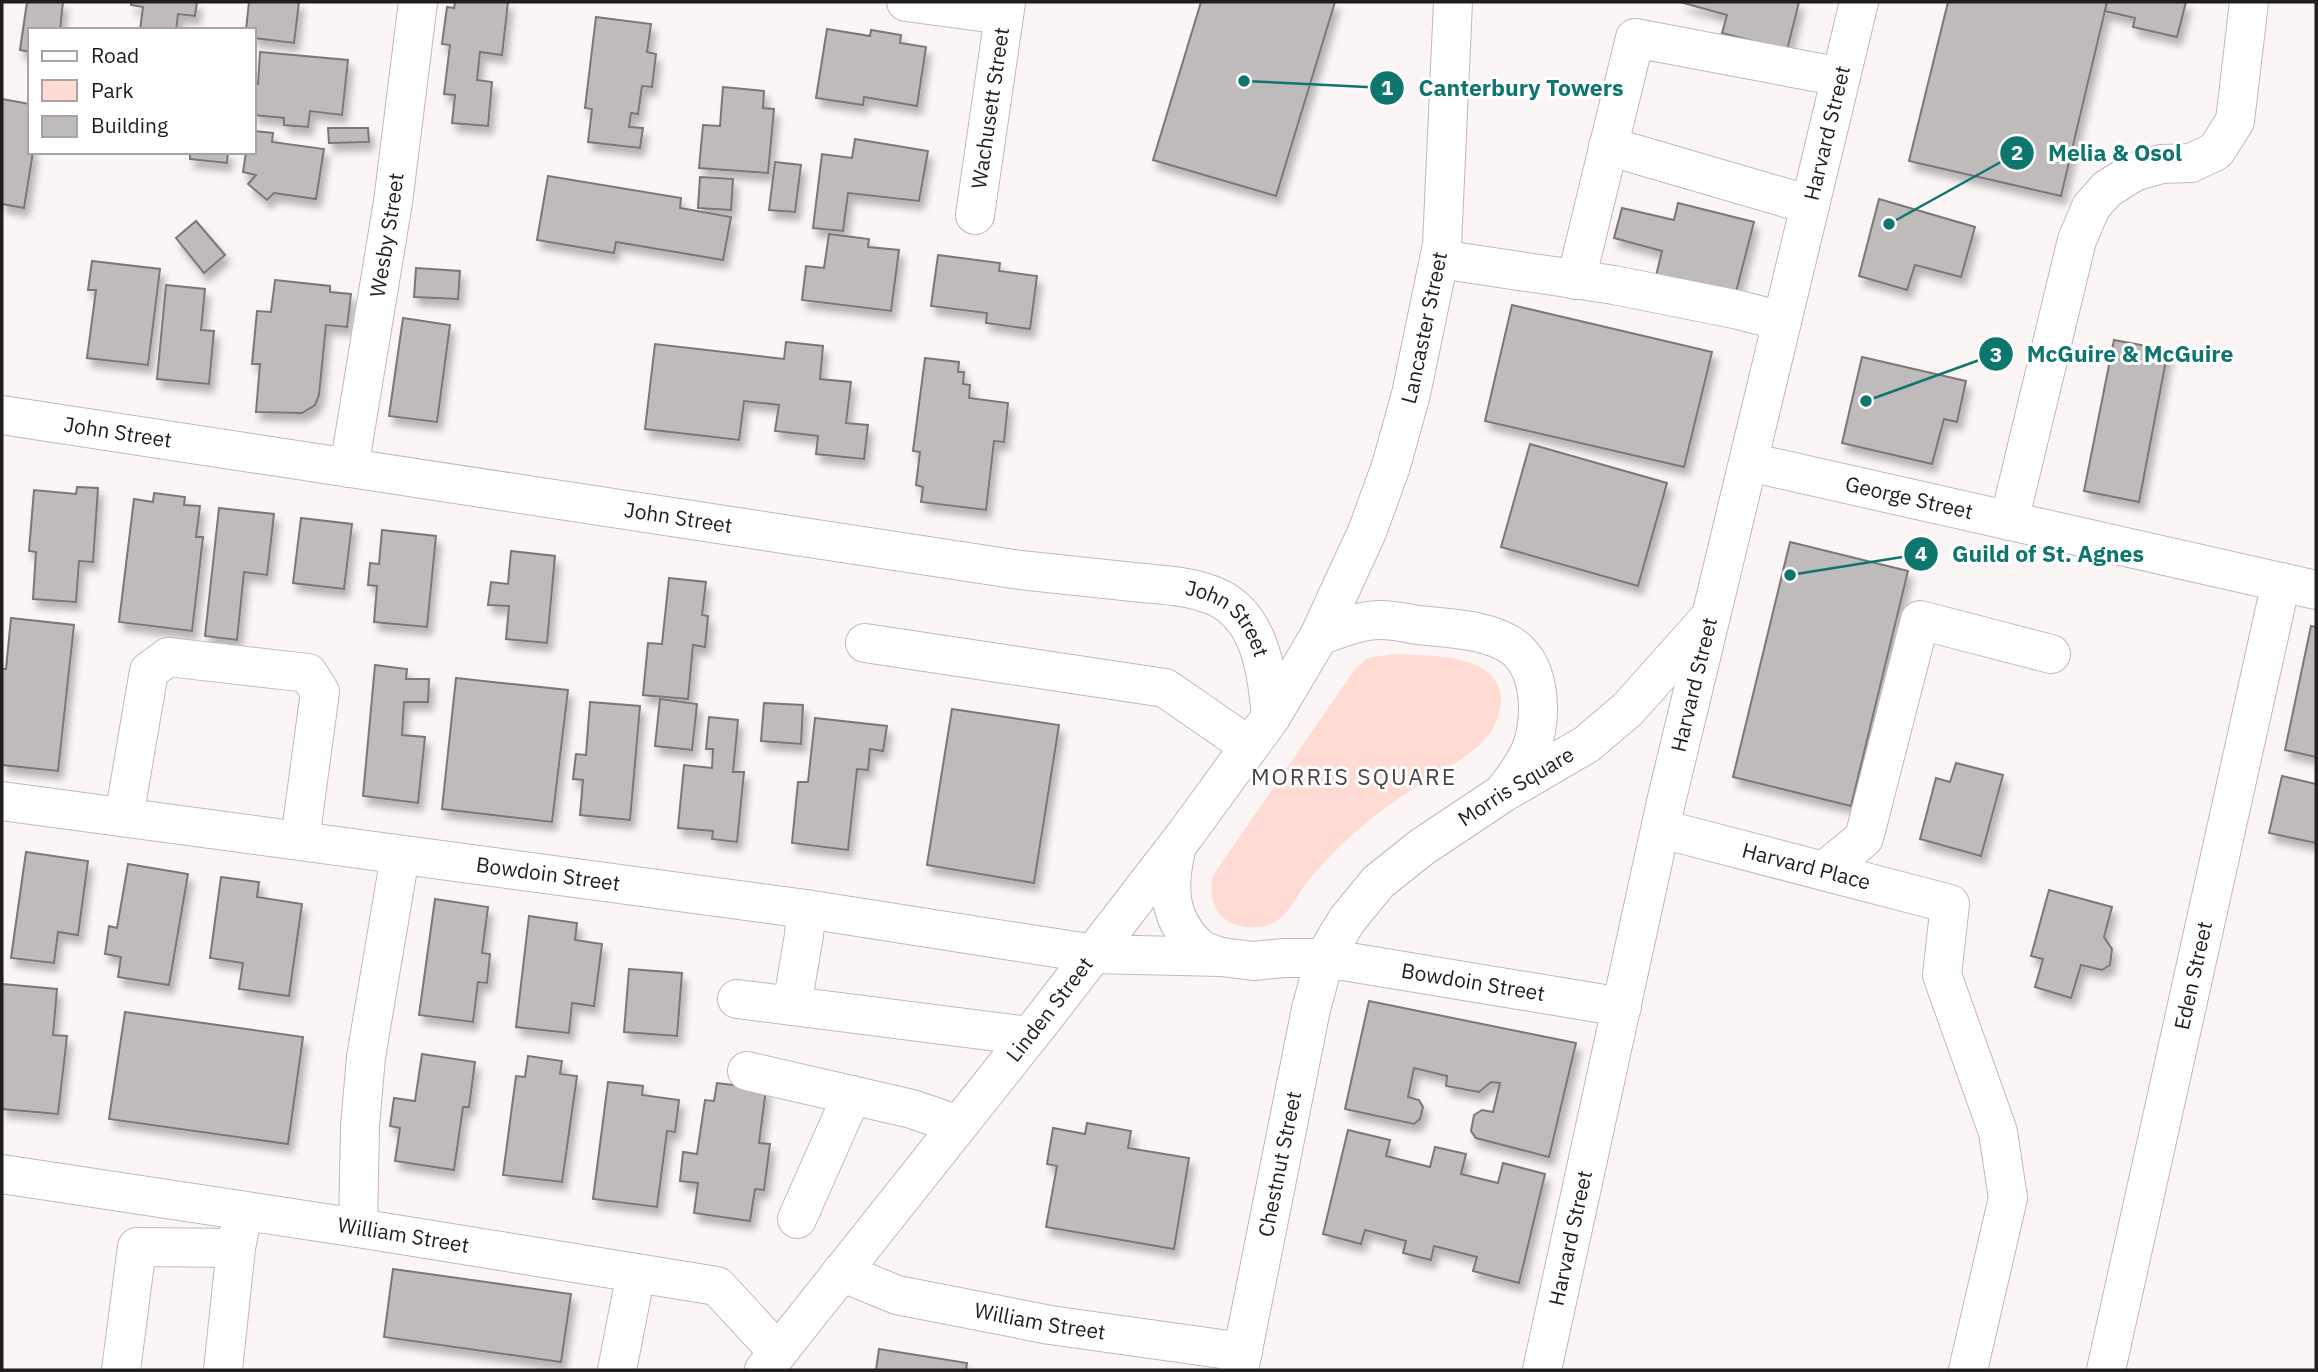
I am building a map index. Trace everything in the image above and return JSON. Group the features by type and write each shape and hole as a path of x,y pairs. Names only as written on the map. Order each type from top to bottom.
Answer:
{"street":[{"name":"Wesby Street","path":"349,468 393,202 418,2"},
{"path":"906,2 1005,8"},
{"name":"Lancaster Street","path":"1319,636 1364,539 1391,467 1411,394 1442,245 1453,2"},
{"name":"Harvard Street","path":"1542,1370 1711,616 1859,2"},
{"path":"2009,520 2077,240 2091,207 2107,189 2134,172 2161,164 2191,163 2216,151 2235,121 2249,2"},
{"name":"Wachusett Street","path":"975,215 1005,8"},
{"path":"1576,281 1634,38 1841,77"},
{"path":"1608,146 1810,205"},
{"path":"1438,260 1666,295 1782,321"},
{"name":"John Street","path":"2,415 1020,570 1174,586 1207,593 1222,599 1240,615 1254,636 1266,669 1260,732"},
{"name":"George Street","path":"1749,461 2299,586"},
{"name":"Eden Street","path":"2106,1370 2299,586"},
{"name":"Morris Square","path":"1325,958 1347,920 1378,882 1401,863 1503,793 1587,744 1628,709 1711,616"},
{"path":"1319,636 1354,624 1381,620 1476,631 1515,648 1533,678 1538,713 1531,749 1503,793"},
{"path":"1824,871 1864,838 1920,620 2051,654"},
{"name":"Linden Street","path":"771,1361 1178,844 1260,732 1319,636"},
{"path":"865,643 1165,688 1260,732"},
{"path":"124,817 149,671 168,657 308,673 320,692 300,840"},
{"name":"Bowdoin Street","path":"2,801 806,909 1094,954 1221,957 1254,961 1325,958 1622,1007"},
{"name":"Harvard Place","path":"1662,829 1950,904 1942,975 1998,1132 2008,1198 1968,1370"},
{"path":"1178,844 1171,873 1171,898 1178,920 1197,947 1221,957"},
{"path":"359,1228 359,1126 366,1057 400,856"},
{"path":"792,1006 806,909"},
{"path":"1284,958 1313,944 1347,920"},
{"name":"Chestnut Street","path":"1241,1361 1311,1009 1325,958"},
{"path":"737,999 1029,1036"},
{"path":"747,1071 912,1109 958,1125"},
{"path":"797,1219 852,1095"},
{"name":"William Street","path":"3,1180 245,1211 717,1286 771,1361"},
{"path":"223,1370 236,1248 245,1211"},
{"path":"121,1370 138,1247 236,1248"},
{"name":"William Street","path":"841,1272 897,1295 1241,1361"},
{"path":"617,1370 636,1273"}],"green space":[{"path":"1392,654 1460,660 1489,673 1498,685 1501,701 1491,732 1464,757 1396,800 1355,833 1310,878 1287,912 1275,922 1249,927 1224,919 1214,905 1211,887 1214,874 1355,669 1368,658"}],"building":[{"path":"27,2 63,2 60,28 28,28 28,52 20,50"},
{"path":"131,2 197,2 195,16 178,14 176,28 140,28 143,7 131,5"},
{"path":"249,2 299,2 294,43 256,38 256,28 246,28"},
{"path":"455,2 508,2 502,55 480,52 477,80 492,82 488,126 452,123 455,95 444,94 450,45 442,44 447,7 454,8"},
{"path":"1201,2 1335,2 1276,196 1153,160"},
{"path":"1680,2 1799,2 1787,50 1722,33 1727,15"},
{"path":"1948,2 2107,2 2061,196 1909,161"},
{"path":"2107,2 2186,2 2177,37 2133,27 2135,18 2105,11"},
{"path":"596,17 651,24 647,52 656,54 652,87 642,86 638,114 631,113 629,127 643,128 640,148 588,142 592,109 585,108"},
{"path":"827,29 870,36 871,30 901,35 900,43 926,47 917,106 864,97 863,105 816,98"},
{"path":"260,52 348,60 342,115 310,111 308,127 284,125 284,118 256,115"},
{"path":"723,87 764,91 763,108 774,109 768,173 699,168 703,125 720,126"},
{"path":"2,99 28,104 28,154 33,154 24,208 2,204"},
{"path":"328,128 368,128 369,142 329,143"},
{"path":"256,131 273,133 272,142 324,149 316,199 274,193 267,200 248,184 256,175 243,172 246,154 256,154"},
{"path":"855,139 928,151 919,201 848,193 843,231 813,228 822,154 852,158"},
{"path":"190,154 228,154 227,163 190,159"},
{"path":"775,162 801,165 795,212 769,210"},
{"path":"548,176 681,198 680,208 731,217 723,260 616,242 614,253 537,240"},
{"path":"700,177 733,179 731,210 698,208"},
{"path":"1879,199 1975,227 1961,277 1915,265 1907,290 1859,276"},
{"path":"1678,203 1754,222 1735,296 1656,276 1662,251 1614,238 1622,208 1674,220"},
{"path":"196,221 225,255 204,273 176,238"},
{"path":"829,234 869,239 868,247 899,250 891,311 802,300 806,266 824,268"},
{"path":"938,255 1000,263 999,271 1037,276 1030,329 986,323 987,313 931,306"},
{"path":"92,261 160,269 148,365 87,358 96,290 88,290"},
{"path":"416,268 460,271 458,299 414,297"},
{"path":"275,280 330,286 330,292 351,294 347,327 326,325 319,395 315,405 302,413 256,412 260,364 252,364 257,311 271,312"},
{"path":"166,285 205,289 201,330 214,331 209,384 157,379"},
{"path":"1512,305 1712,352 1684,467 1485,421"},
{"path":"403,318 450,325 437,422 389,416"},
{"path":"2114,340 2168,350 2139,502 2084,491"},
{"path":"786,342 823,346 820,379 851,382 846,423 868,425 864,459 816,454 818,436 775,431 779,405 744,401 739,440 645,429 655,344 784,359"},
{"path":"1862,357 1966,381 1957,422 1944,419 1932,464 1842,443"},
{"path":"925,358 959,362 958,372 964,372 963,384 970,385 969,398 1008,403 1004,442 994,441 986,510 921,502 923,487 916,485 920,452 913,451"},
{"path":"1530,444 1667,483 1638,586 1501,547"},
{"path":"77,487 98,488 93,562 79,561 76,602 33,599 36,552 29,551 34,490 76,494"},
{"path":"154,493 185,497 184,505 200,506 196,537 203,537 192,631 119,622 134,499 153,502"},
{"path":"219,508 274,514 267,575 244,572 237,640 205,636"},
{"path":"301,518 352,524 344,589 293,583"},
{"path":"382,530 436,536 427,627 374,622 377,586 368,585 370,563 379,564"},
{"path":"1790,542 1908,571 1851,806 1733,777"},
{"path":"511,551 555,556 547,643 506,639 509,606 488,605 491,582 508,584"},
{"path":"669,578 706,582 702,615 708,616 705,647 693,645 688,699 643,695 648,643 662,644"},
{"path":"11,618 74,625 58,771 2,765 2,669 6,669"},
{"path":"2311,626 2316,627 2316,757 2285,750"},
{"path":"375,665 407,669 406,679 429,679 428,702 404,702 402,735 425,737 418,803 363,796"},
{"path":"456,678 568,690 552,822 442,809"},
{"path":"660,699 697,704 692,750 655,746"},
{"path":"590,702 640,706 630,820 580,815 583,780 573,779 576,754 586,755"},
{"path":"764,703 803,705 801,744 761,741"},
{"path":"952,709 1059,725 1034,883 927,865"},
{"path":"709,717 738,720 733,772 744,772 737,842 712,839 713,831 678,828 684,765 712,768 713,749 706,749"},
{"path":"815,718 887,726 883,751 870,749 868,770 857,769 848,850 792,843 798,782 808,782"},
{"path":"1956,763 2003,775 1981,856 1920,839 1936,778 1950,782"},
{"path":"2282,776 2316,784 2316,843 2269,833"},
{"path":"26,852 88,861 78,935 58,932 54,963 11,958"},
{"path":"128,864 188,874 169,985 118,977 121,957 105,954 109,926 117,928"},
{"path":"221,877 259,882 257,897 302,904 289,996 239,989 243,963 210,958"},
{"path":"2049,890 2112,907 2104,937 2112,949 2110,965 2102,970 2081,965 2071,998 2035,987 2043,959 2031,956"},
{"path":"435,899 488,907 482,953 490,954 487,983 478,982 473,1022 419,1015"},
{"path":"529,916 577,923 575,940 602,944 594,1006 572,1003 569,1033 516,1027"},
{"path":"629,969 682,973 677,1036 624,1032"},
{"path":"2,984 57,989 53,1035 67,1036 58,1114 2,1109"},
{"path":"1369,1001 1576,1043 1549,1157 1476,1138 1471,1131 1474,1115 1482,1110 1493,1112 1500,1083 1491,1082 1479,1092 1446,1086 1447,1076 1414,1068 1408,1097 1419,1100 1423,1107 1420,1119 1414,1124 1345,1109"},
{"path":"125,1012 303,1037 288,1144 109,1119"},
{"path":"422,1054 475,1062 469,1107 463,1107 454,1170 395,1161 400,1128 390,1126 394,1098 415,1101"},
{"path":"528,1056 562,1061 560,1074 577,1076 562,1182 503,1175 516,1076 525,1077"},
{"path":"608,1082 643,1086 642,1095 679,1100 675,1132 667,1131 657,1207 593,1199"},
{"path":"717,1083 766,1089 759,1143 770,1144 764,1190 755,1189 750,1221 694,1213 698,1183 680,1181 683,1152 697,1154 705,1100 714,1101"},
{"path":"1087,1123 1131,1131 1128,1148 1189,1158 1174,1249 1046,1227 1057,1166 1047,1164 1053,1128 1085,1134"},
{"path":"1348,1130 1390,1140 1386,1156 1430,1167 1435,1147 1466,1154 1461,1174 1498,1183 1503,1163 1545,1174 1519,1283 1473,1271 1477,1257 1434,1246 1431,1260 1403,1253 1406,1241 1365,1230 1361,1244 1323,1234"},
{"path":"393,1269 571,1294 561,1362 384,1337"},
{"path":"879,1349 967,1363 966,1370 876,1370"}],"place":[{"name":"Canterbury Towers","path":"1244,81"},
{"name":"Melia & Osol","path":"1889,224"},
{"name":"McGuire & McGuire","path":"1866,401"},
{"name":"Guild of St. Agnes","path":"1790,575"}],"district":[{"name":"MORRIS SQUARE","path":"1354,777"}]}
